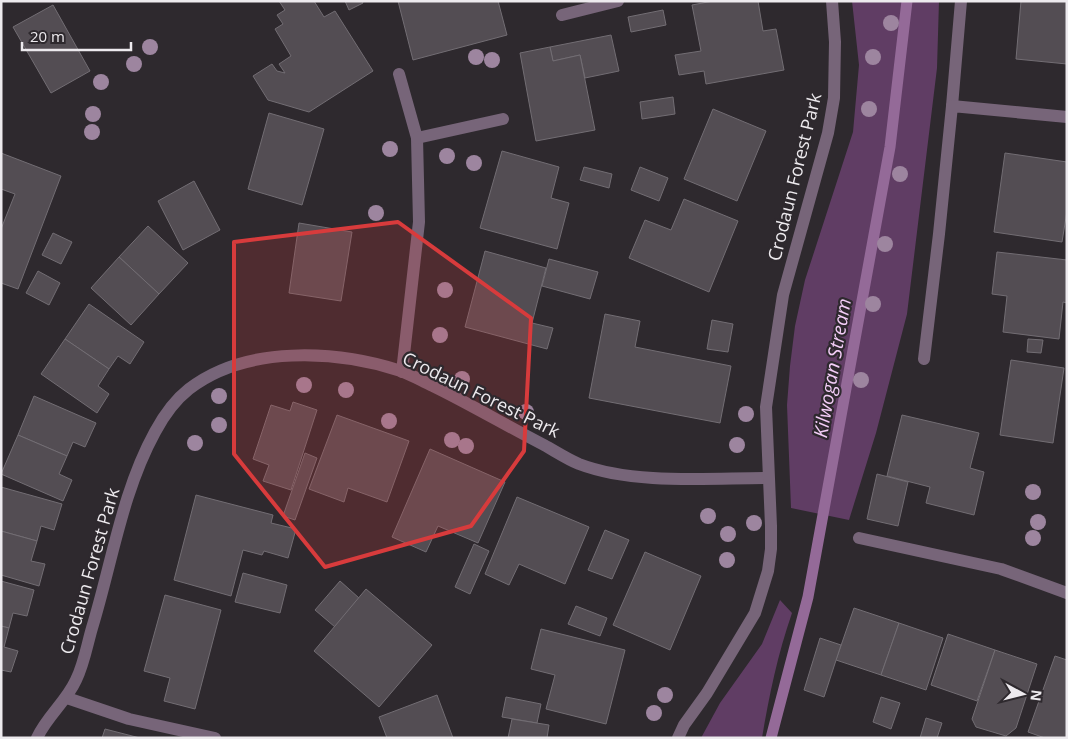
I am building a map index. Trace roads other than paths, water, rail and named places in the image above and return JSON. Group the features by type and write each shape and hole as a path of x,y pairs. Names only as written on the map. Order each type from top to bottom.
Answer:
{"street":[{"path":"562,16 618,1"},
{"name":"Crodaun Forest Park","path":"678,738 684,725 707,693 755,613 768,571 771,549 766,407 783,295 828,133 834,98 835,42 832,1"},
{"path":"924,359 939,234 961,1"},
{"path":"399,74 417,138 419,222 402,372"},
{"path":"952,106 1067,117"},
{"path":"417,138 503,119"},
{"name":"Crodaun Forest Park","path":"37,738 43,725 67,698 77,679 134,480 155,431 179,398 190,388 232,366 280,356 307,355 339,358 402,372 452,396 580,464 617,473 654,478 768,478"},
{"path":"859,538 1001,569 1067,593"},
{"path":"67,698 128,720 215,738"}],"waterway":[{"name":"Kilwogan Stream","path":"771,738 808,597 890,147 907,1"}]}
